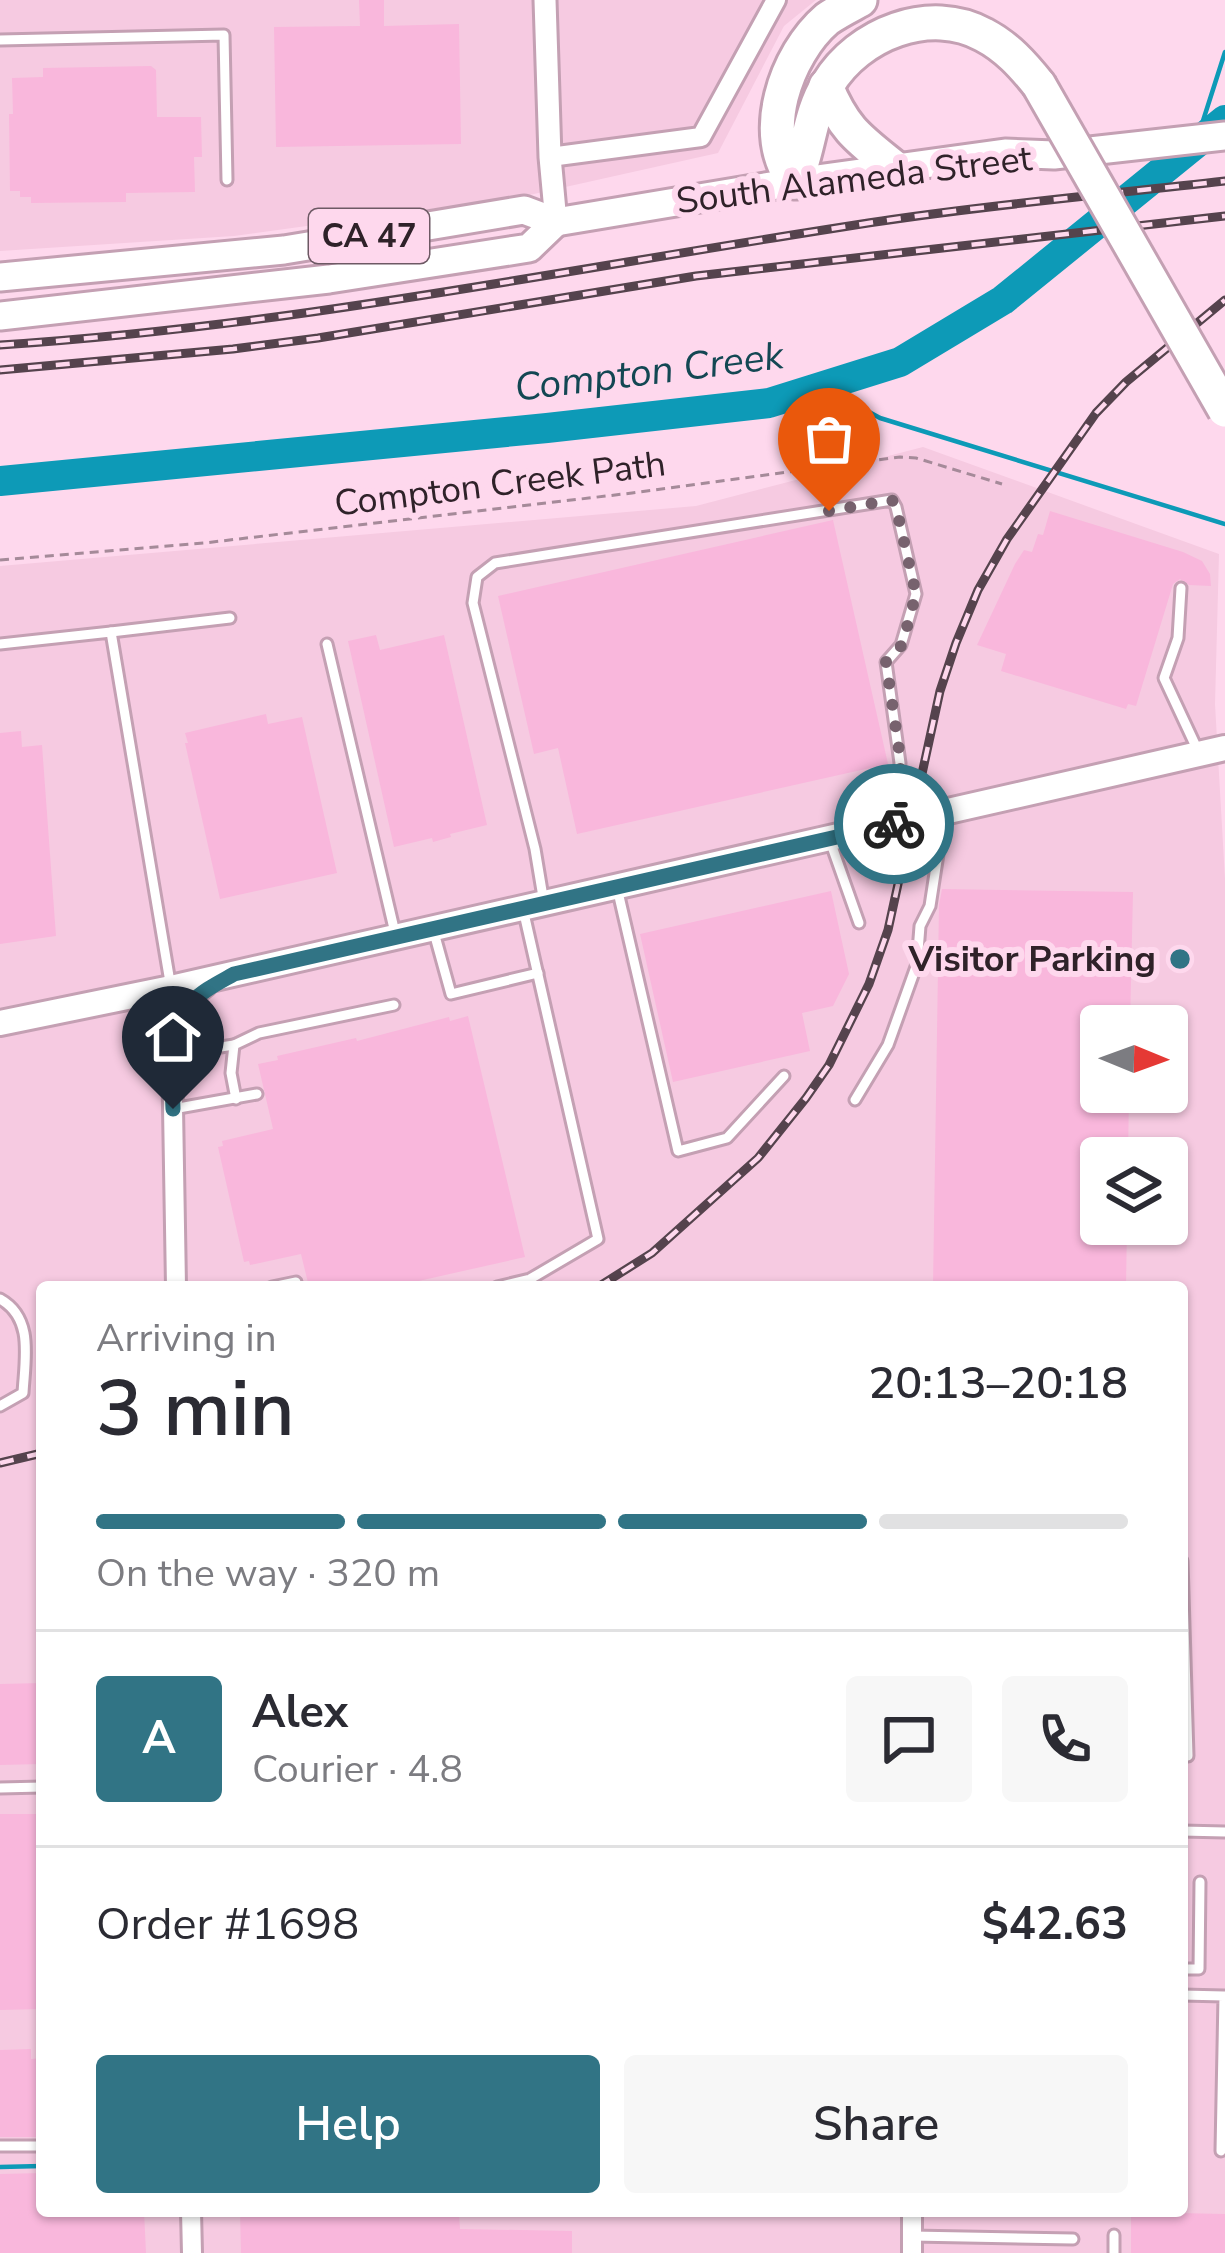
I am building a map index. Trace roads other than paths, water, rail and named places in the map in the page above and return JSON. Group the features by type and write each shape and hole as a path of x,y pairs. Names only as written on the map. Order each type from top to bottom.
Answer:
{"highway":[{"path":"860,0 827,19 796,60 785,85 778,135 785,170 794,182 826,86 870,40 926,23 980,32 1019,60 1040,85 1225,410"},
{"path":"826,86 837,113 852,132 895,168"}],"main road":[{"name":"South Alameda Street","path":"0,277 284,250 524,210 556,222 1005,153 1054,155 1225,136"},
{"name":"South Alameda Street","path":"0,316 329,279 529,248 556,222"},
{"path":"0,1023 1212,751"}],"street":[{"path":"545,0 556,222"},
{"path":"550,157 701,137 776,0"},
{"path":"171,988 176,1281"},
{"path":"191,2217 192,2253"}],"lane":[{"path":"0,40 224,35 227,180"},
{"path":"522,1281 598,1239 538,974 535,849 473,603 477,578 495,563 892,500 916,594 902,645 886,662 901,763 895,824"},
{"path":"1181,588 1178,638 1164,679 1212,751"},
{"path":"0,644 230,618"},
{"path":"111,632 171,988"},
{"path":"327,644 396,937"},
{"path":"854,1100 888,1045 917,964 920,926 931,906 938,854 928,816"},
{"path":"829,838 859,922"},
{"path":"617,886 678,1151 727,1138 784,1076"},
{"path":"433,928 451,994 538,974"},
{"path":"234,974 191,1004 172,1051 234,1045 259,1034 394,1005"},
{"path":"234,1045 231,1073 236,1099"},
{"path":"173,1109 256,1094"},
{"path":"0,1299 24,1323 25,1357 22,1393 0,1406"},
{"path":"0,1788 36,1787"},
{"path":"1188,1831 1225,1832"},
{"path":"1188,1969 1199,1969 1200,1882"},
{"path":"1188,1995 1224,1996 1221,2151"},
{"path":"0,2146 36,2146"},
{"path":"1114,2235 1114,2253"},
{"path":"912,2244 1073,2239"}],"waterway":[{"path":"1201,127 1225,52"},
{"name":"Compton Creek","path":"0,481 769,403 900,362 1003,300 1225,120"},
{"path":"822,386 880,418 1225,524"},
{"path":"0,2167 36,2166"}],"railway":[{"path":"0,345 222,324 882,221 1225,181"},
{"path":"0,370 233,349 696,276 1225,216"},
{"path":"608,1281 652,1253 758,1158 829,1065 869,984 888,930 940,691 978,590 1007,539 1096,413 1225,300"},
{"path":"0,1463 36,1454"}],"place":[{"name":"Visitor Parking","path":"1180,959"}]}
